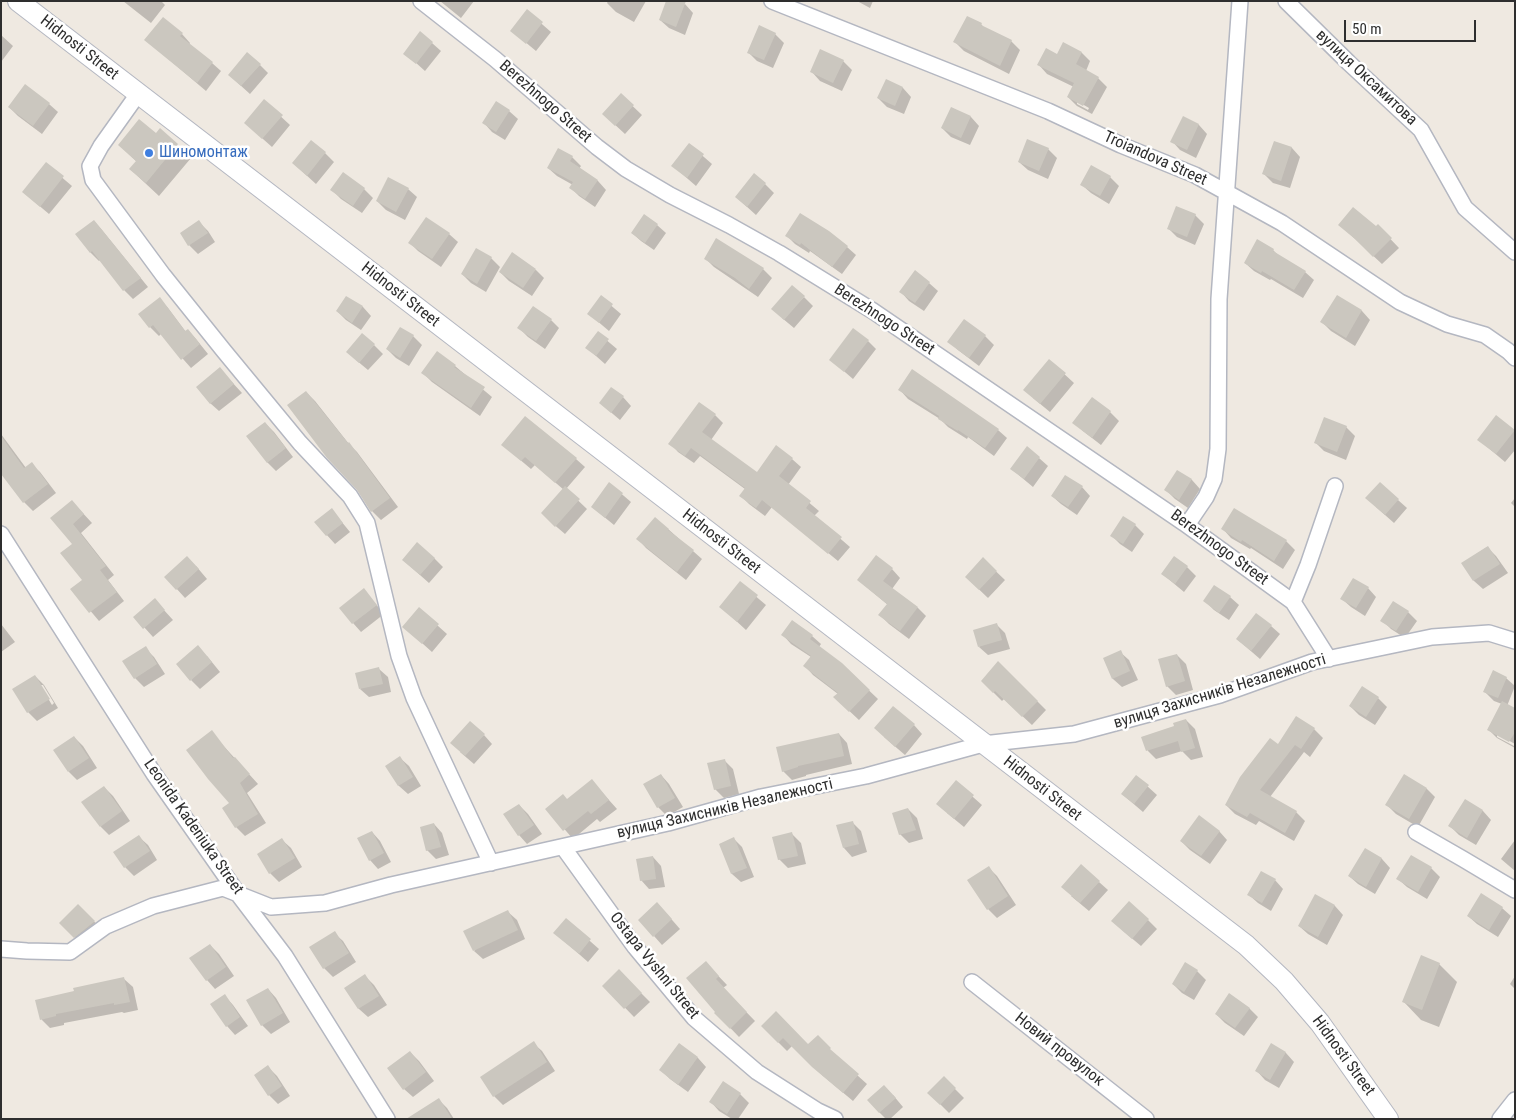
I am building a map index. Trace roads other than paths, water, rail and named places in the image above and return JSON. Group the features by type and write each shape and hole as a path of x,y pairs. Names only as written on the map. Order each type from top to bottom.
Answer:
{"street":[{"name":"Hidnosti Street","path":"18,1 1246,946 1284,981 1320,1023 1388,1119"},
{"name":"Berezhnogo Street","path":"421,1 495,59 597,147 626,169 670,195 728,224 779,253 873,311 1187,525 1293,602 1329,658"},
{"name":"Troiandova Street","path":"772,1 1048,111 1120,146 1195,175 1282,223 1400,302 1448,324 1485,335 1515,358"},
{"path":"1187,525 1206,497 1214,479 1218,449 1219,299 1240,1"},
{"name":"вулиця Оксамитова","path":"1286,1 1421,130 1465,208 1515,252"},
{"path":"138,94 101,146 90,166 92,180 163,275 300,443 350,496 367,523 399,656 414,698 491,863"},
{"path":"1293,602 1308,566 1335,486"},
{"name":"Leonida Kadeniuka Street","path":"1,534 154,774 238,894 285,956 387,1119"},
{"name":"вулиця Захисників Незалежності","path":"2,948 28,952 70,952 106,926 153,906 222,888 270,907 325,903 391,885 668,823 761,797 866,776 984,744 1074,734 1220,695 1312,662 1432,637 1489,633 1515,641"},
{"path":"1416,832 1464,858 1515,890"},
{"name":"Ostapa Vyshni Street","path":"563,846 635,947 694,1018 757,1072 818,1111 835,1119"},
{"name":"Новий провулок","path":"972,982 1146,1119"},
{"path":"1500,1119 1515,1100"}],"place":[{"name":"Шиномонтаж","path":"149,153"}]}
